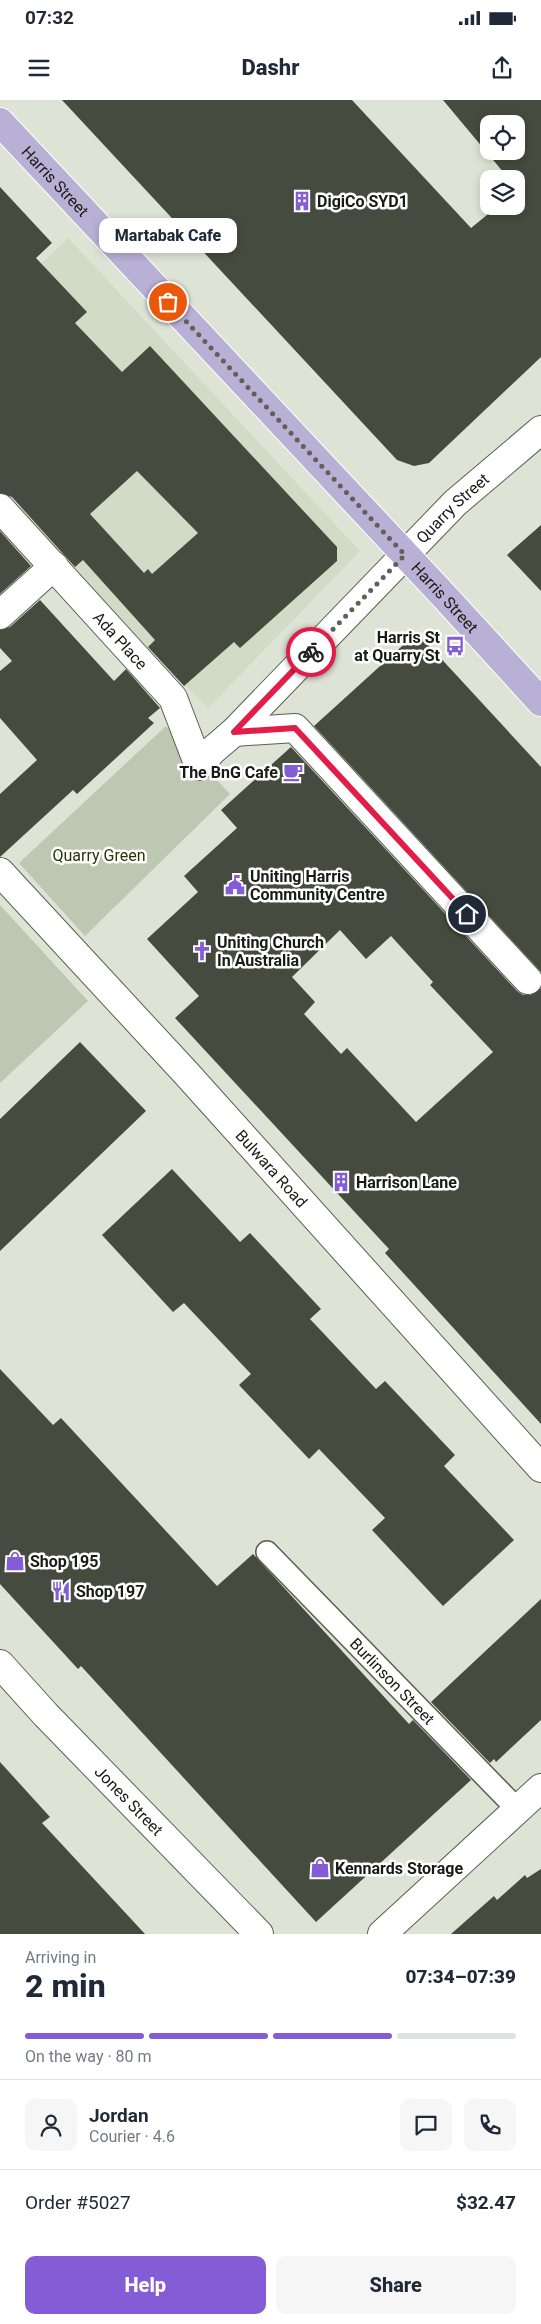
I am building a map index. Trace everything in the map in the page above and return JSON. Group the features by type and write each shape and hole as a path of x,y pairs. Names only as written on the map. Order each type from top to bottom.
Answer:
{"main road":[{"name":"Harris Street","path":"0,122 541,702"}],"street":[{"name":"Quarry Street","path":"217,747 455,504 541,430"},
{"name":"Ada Place","path":"0,508 173,698 199,766 217,747"},
{"path":"0,615 54,566"},
{"path":"217,747 295,728 528,980"},
{"name":"Bulwara Road","path":"0,872 180,1066 541,1468"},
{"name":"Jones Street","path":"0,1664 46,1715 259,1934"},
{"path":"382,1934 541,1788"}],"lane":[{"name":"Burlinson Street","path":"268,1552 518,1809"}],"shaded area":[{"path":"68,238 360,551 208,708 84,583 6,496 47,448 0,303"}],"green space":[{"name":"Quarry Green","path":"166,726 230,794 85,936 19,863"},
{"path":"0,905 88,1001 0,1083"}],"building":[{"name":"DigiCo SYD1","path":"62,100 352,100 471,228 487,215 525,215 525,170 501,170 493,160 525,160 525,115 480,115 480,144 443,100 541,100 541,357 429,463 414,466 397,460"},
{"path":"0,187 52,243 36,258 87,312 75,323 122,372 150,346 337,547 337,561 240,648 234,642 184,686 148,647 155,640 83,560 75,567 12,497 0,493","holes":["137,471 198,533 152,574 148,569 144,573 90,514"]},
{"path":"541,525 541,591 507,555"},
{"path":"0,531 31,566 0,594"},
{"path":"40,600 114,681 126,669 160,708 148,718 154,723 77,794 73,790 0,857 0,794 37,760 0,718 0,671 12,661 0,648 0,630 10,627"},
{"path":"411,638 423,639 541,767 541,972 314,726"},
{"path":"291,747 517,991 523,995 531,995 541,988 541,1424 385,1253 389,1249 175,1018 199,996 147,939 198,892 184,876 237,828 221,810","holes":["340,930 366,959 391,936 433,982 430,985 493,1052 416,1122 347,1048 341,1054 304,1014 315,1002 292,977"]},
{"path":"80,1042 146,1111 0,1251 0,1119"},
{"path":"172,1169 240,1242 250,1233 321,1309 310,1319 376,1389 385,1381 455,1455 444,1466 514,1540 443,1606 372,1530 385,1518 319,1449 309,1459 239,1385 251,1374 184,1303 173,1312 102,1235"},
{"path":"0,1369 53,1425 61,1418 217,1586 253,1554 409,1724 413,1720 471,1780 316,1922 81,1666 78,1669 0,1584"},
{"path":"541,1599 541,1720 496,1762 494,1759 490,1763 431,1702"},
{"path":"0,1762 50,1817 42,1823 145,1934 0,1934"},
{"path":"541,1869 541,1934 451,1934 494,1896 497,1900 525,1875 527,1878"}],"way so far":[{"path":"168,302 405,555 311,652"}],"place":[{"name":"DigiCo SYD1","path":"302,201"},
{"name":"Martabak Cafe","path":"168,302"},
{"name":"Harris St at Quarry St","path":"455,646"},
{"name":"The BnG Cafe","path":"293,772"},
{"name":"Uniting Harris Community Centre","path":"235,885"},
{"name":"Uniting Church In Australia","path":"202,951"},
{"name":"Harrison Lane","path":"341,1182"},
{"name":"Shop 195","path":"15,1561"},
{"name":"Shop 197","path":"61,1591"},
{"name":"Kennards Storage","path":"320,1868"}],"route":[{"path":"311,652 234,732 295,728 467,914"}]}
